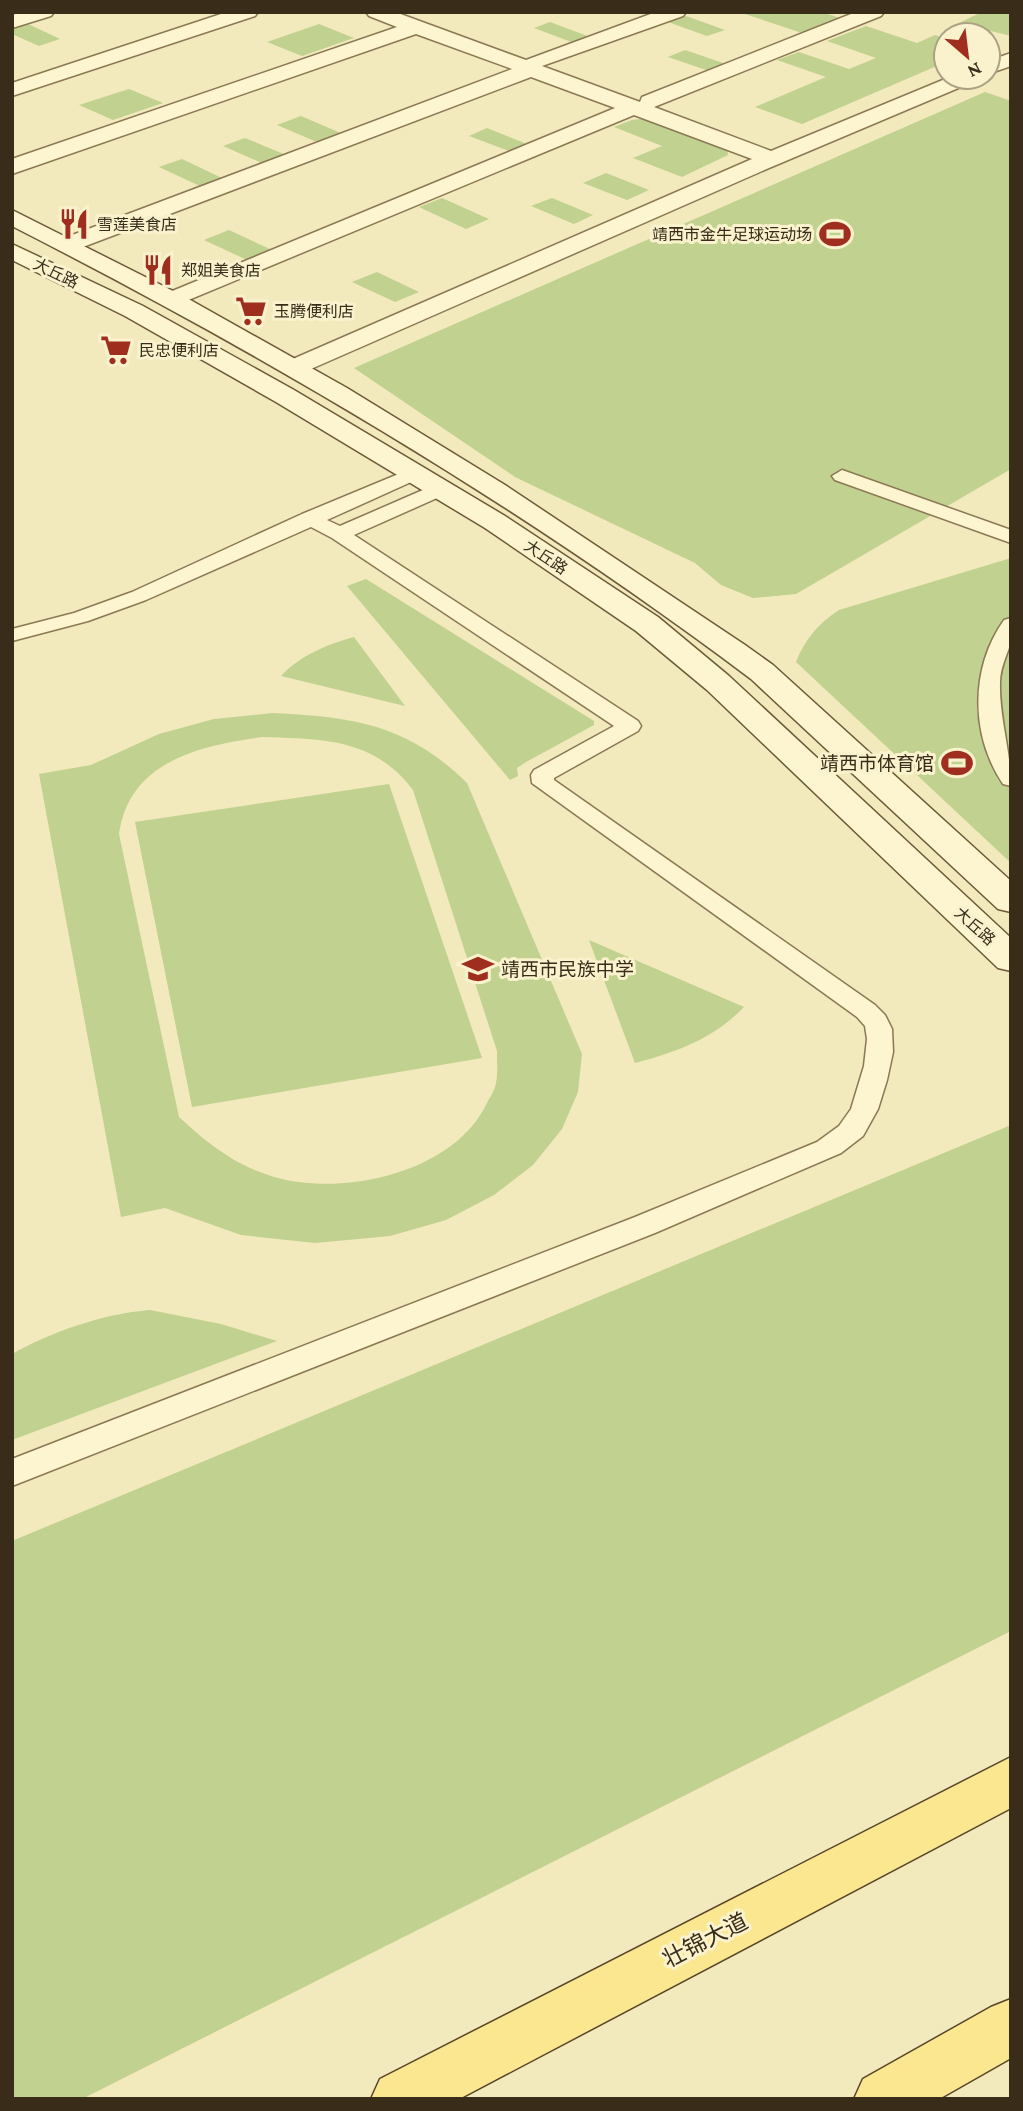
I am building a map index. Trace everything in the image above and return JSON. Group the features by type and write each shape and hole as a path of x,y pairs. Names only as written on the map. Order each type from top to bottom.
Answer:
{"main road":[{"name":"壮锦大道","path":"400,2099 1011,1782"},
{"path":"883,2099 1011,2027"}],"street":[{"path":"12,22 44,12"},
{"path":"12,90 248,12"},
{"path":"376,12 426,22"},
{"path":"395,12 771,153 932,91"},
{"path":"67,244 676,12"},
{"path":"174,299 643,104 874,12"},
{"path":"12,167 426,22"},
{"path":"289,365 932,80"},
{"name":"大丘路","path":"12,217 174,299 532,512 762,672 1011,901"},
{"name":"大丘路","path":"12,251 134,311 285,396 495,522 614,603 683,654 1011,959"}],"lane":[{"path":"12,635 81,617 139,596 309,518 413,474"},
{"path":"842,476 1011,537"},
{"path":"339,534 439,490"},
{"path":"12,1473 645,1225 816,1154 836,1144 854,1128 866,1103 882,1041 879,1024 866,1011 543,783 542,775 629,726 339,534 309,518"},
{"path":"1011,624 995,653 989,681 994,748 1011,779"}],"green space":[{"path":"739,12 822,12 840,18 802,33"},
{"path":"982,12 1011,12 1011,36 1002,34 1002,21 963,21"},
{"path":"686,16 725,30 707,36 668,22"},
{"path":"550,22 590,37 574,43 534,28"},
{"path":"26,23 60,39 39,46 12,34 12,27"},
{"path":"319,24 354,38 302,56 267,42"},
{"path":"866,26 917,43 932,36 932,68 802,124 755,107 826,77 777,60 799,52 849,69 876,58 827,41"},
{"path":"685,50 726,64 709,71 668,57"},
{"path":"129,89 163,103 113,120 79,105"},
{"name":"靖西市金牛足球运动场","path":"985,92 1011,101 1011,469 796,594 753,598 721,585 695,563 515,477 354,368"},
{"path":"301,116 343,134 319,143 277,125"},
{"path":"647,118 727,149 728,155 682,177 633,158 662,146 614,127"},
{"path":"487,128 527,144 509,151 469,136"},
{"path":"245,138 286,155 264,164 223,146"},
{"path":"182,159 224,179 202,187 159,167"},
{"path":"606,173 649,190 627,200 583,183"},
{"path":"442,198 489,219 466,229 419,207"},
{"path":"552,198 593,215 574,224 531,206"},
{"path":"229,230 272,250 247,260 204,240"},
{"path":"377,272 419,292 395,302 352,282"},
{"name":"靖西市体育馆","path":"1011,558 1011,863 796,662 813,633 839,610"},
{"path":"366,579 594,721 594,725 526,762 517,768 518,776 510,780 347,586"},
{"path":"354,637 405,706 281,676 314,652"},
{"path":"273,713 329,717 378,727 423,748 467,783 582,1054 578,1092 562,1129 533,1165 494,1195 446,1220 390,1236 315,1243 241,1235 165,1208 121,1217 39,774 91,765 159,734 214,719","holes":["263,737 326,741 364,751 398,773 413,790 497,1051 495,1088 471,1127 449,1147 394,1174 332,1184 274,1177 247,1167 223,1153 179,1117 119,834 126,809 137,789 153,773 193,752"]},
{"path":"389,784 482,1058 192,1107 135,822"},
{"path":"589,940 744,1007 720,1028 694,1043 635,1063"},
{"path":"1011,1125 1011,1631 82,2099 12,2099 12,1541"},
{"path":"150,1310 221,1324 277,1341 12,1440 12,1354 79,1325 114,1315"}],"place":[{"name":"雪莲美食店","path":"74,224"},
{"name":"靖西市金牛足球运动场","path":"835,234"},
{"name":"郑姐美食店","path":"158,270"},
{"name":"玉腾便利店","path":"251,311"},
{"name":"民忠便利店","path":"116,350"},
{"name":"靖西市体育馆","path":"957,763"},
{"name":"靖西市民族中学","path":"478,969"}]}
